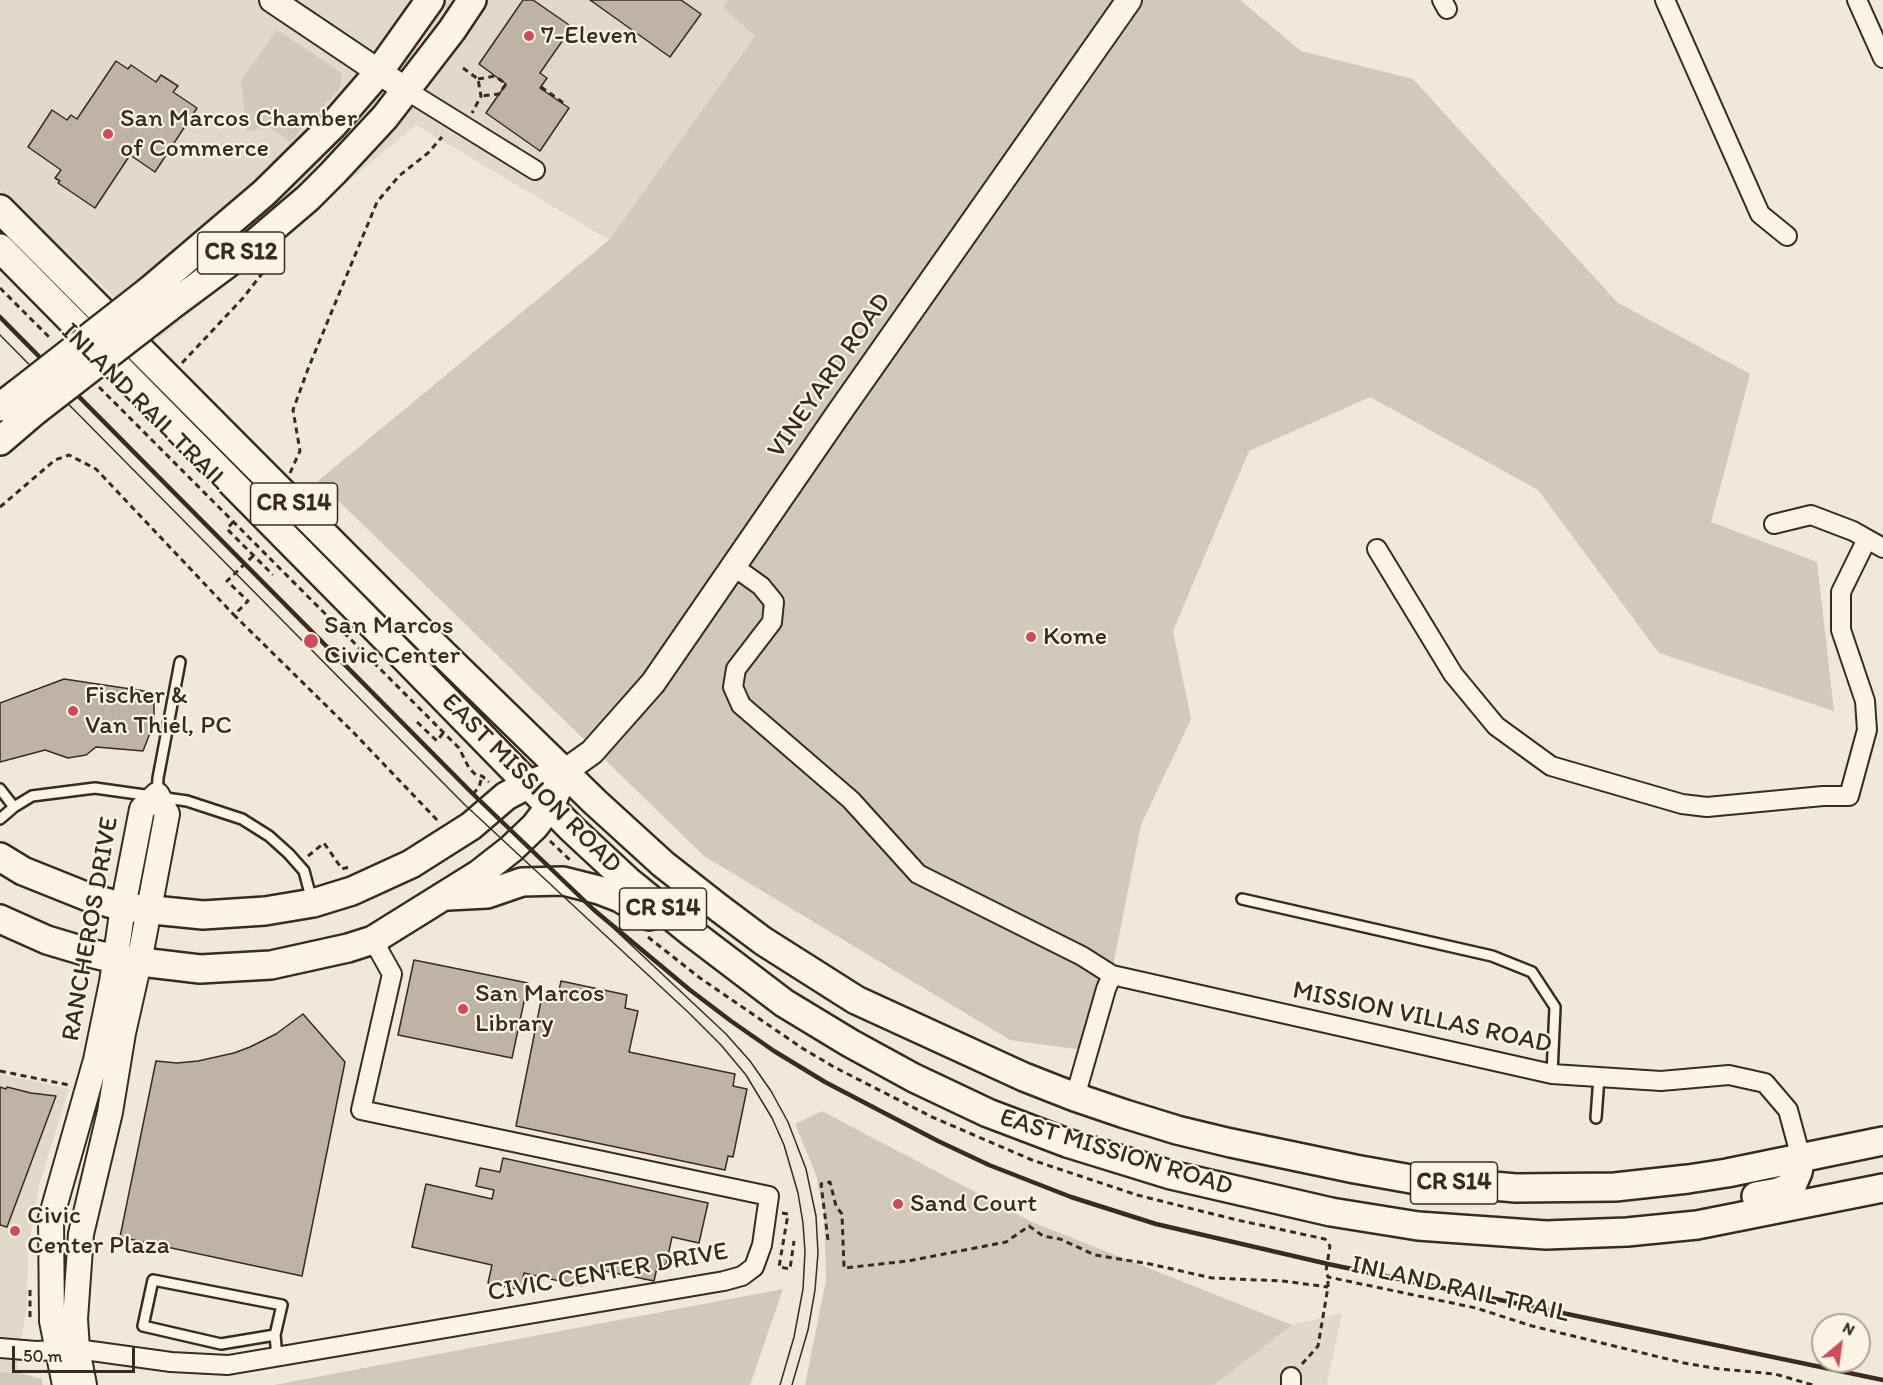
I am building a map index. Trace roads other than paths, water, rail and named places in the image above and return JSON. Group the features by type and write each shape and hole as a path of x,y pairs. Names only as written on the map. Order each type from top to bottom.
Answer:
{"main road":[{"path":"272,0 406,90"},
{"name":"CR S12","path":"159,299 333,125 378,73 430,0"},
{"name":"CR S12","path":"0,441 17,404 159,299 254,244 308,198 385,117 453,30 472,0"},
{"name":"VINEYARD ROAD","path":"564,772 591,752 653,683 868,371 1129,0"},
{"name":"EAST MISSION ROAD","path":"0,209 434,645 564,772 663,864 728,915 808,971 856,1000 974,1056 1075,1097 1177,1130 1366,1171 1465,1185 1516,1188 1615,1187 1688,1179 1883,1141"},
{"name":"EAST MISSION ROAD","path":"0,248 96,345 543,816 571,828 628,880 692,933 784,1003 850,1044 914,1078 988,1113 1067,1143 1171,1175 1330,1212 1418,1226 1546,1235 1627,1232 1697,1224 1883,1188"},
{"path":"0,857 23,871 88,897 136,909 203,915 266,911 313,903 352,891 411,864 471,826 517,790 564,772"},
{"path":"0,919 47,940 94,954 200,969 272,965 348,948 373,940 479,874 512,849 543,816 564,772"},
{"name":"RANCHEROS DRIVE","path":"65,1385 67,1350 75,1319 81,1234 110,1112 123,1033 128,960 136,909 142,809 157,795"},
{"path":"444,896 487,894 522,882 563,881 599,890 637,908 683,943 784,1003"},
{"name":"RANCHEROS DRIVE","path":"84,1385 52,1321 51,1218 128,960"},
{"path":"1697,1224 1727,1201 1788,1189 1795,1180 1801,1158"}],"street":[{"path":"1665,0 1760,214 1787,236"},
{"path":"1857,0 1883,58"},
{"path":"406,90 535,170"},
{"path":"1377,549 1453,674 1496,726 1551,766 1682,804 1707,807 1823,796 1849,796 1867,730 1865,701 1841,630 1841,592 1875,543 1853,531 1811,515 1774,524"},
{"name":"MISSION VILLAS ROAD","path":"733,566 761,586 774,602 772,622 736,669 733,687 741,705 851,800 918,874 1082,956 1112,975 1552,1074 1661,1081 1729,1075 1765,1083 1788,1110 1801,1158"},
{"name":"CIVIC CENTER DRIVE","path":"0,1348 67,1350 171,1362 228,1365 724,1281 742,1276 754,1267 762,1245 769,1196 362,1110 392,974 373,940"},
{"path":"1075,1097 1112,975"}],"lane":[{"path":"157,795 158,778 180,662"},
{"path":"0,819 32,796 95,788 188,801 242,819 269,836 304,871 313,903"},
{"path":"0,789 14,807"},
{"path":"1242,899 1492,956 1532,972 1555,1007 1552,1074"},
{"path":"1596,1118 1599,1077"},
{"path":"275,1335 220,1344 143,1326 153,1280 282,1305 275,1335 277,1357"}],"tram line":[{"path":"0,335 464,804 689,1013 721,1045 746,1075 772,1118 784,1145 798,1193 803,1223 805,1252 803,1289 794,1337 780,1385"},
{"path":"594,910 726,1034 750,1061 771,1091 788,1122 806,1169 816,1216 818,1253 808,1330 792,1385"}],"railway":[{"path":"0,317 473,794 594,910 731,1021 825,1082 989,1165 1071,1197 1156,1224 1328,1264 1883,1380"}],"place":[{"name":"7-Eleven","path":"529,36"},
{"name":"San Marcos Chamber of Commerce","path":"108,134"},
{"name":"Kome","path":"1031,637"},
{"name":"San Marcos Civic Center","path":"311,641"},
{"name":"Fischer & Van Thiel, PC","path":"73,711"},
{"name":"San Marcos Library","path":"463,1009"},
{"name":"Sand Court","path":"898,1204"},
{"name":"Civic Center Plaza","path":"15,1231"}]}
